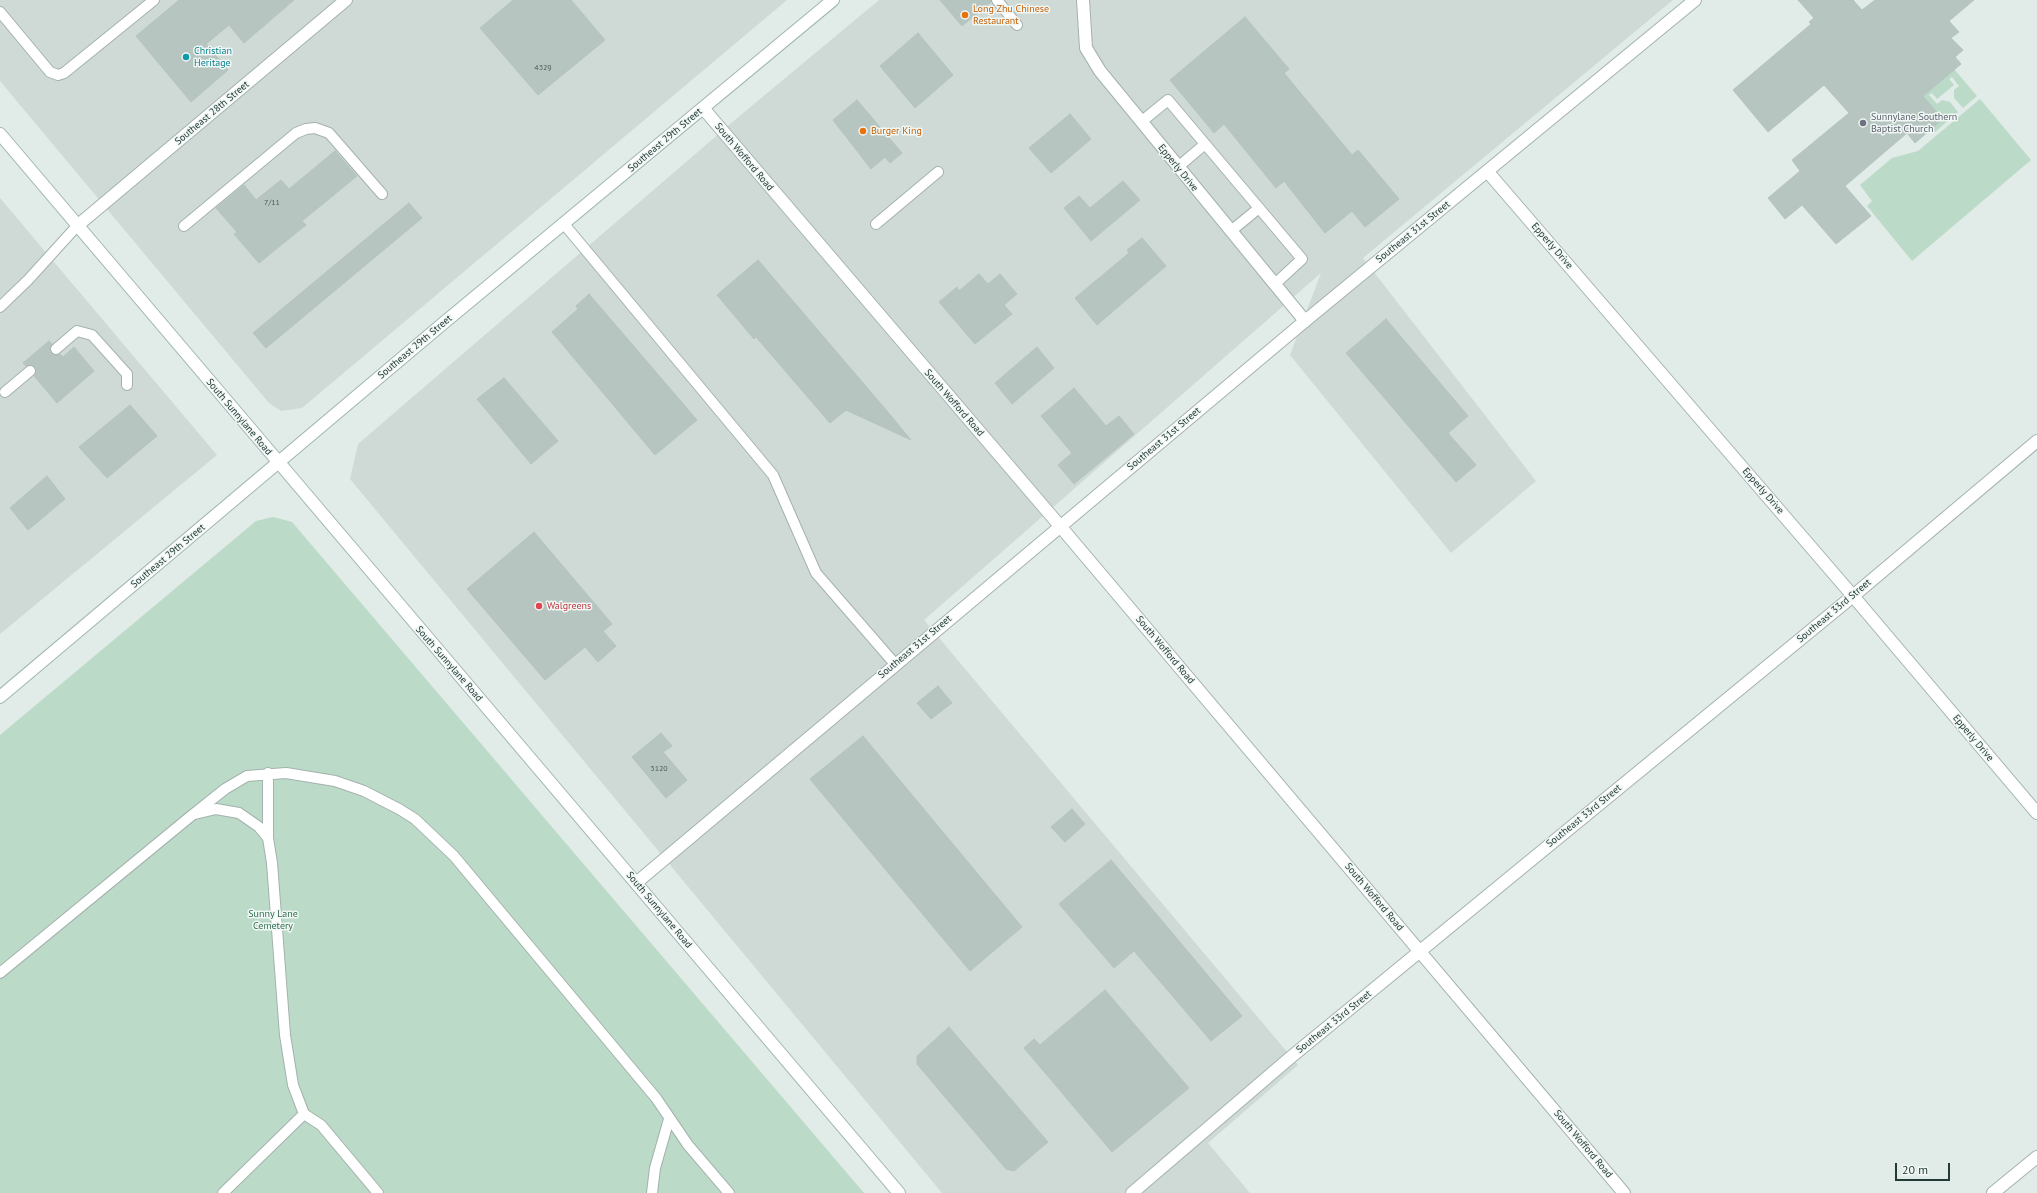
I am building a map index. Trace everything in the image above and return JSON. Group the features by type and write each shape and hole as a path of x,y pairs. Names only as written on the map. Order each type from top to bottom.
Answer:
{"street":[{"name":"Southeast 28th Street","path":"77,226 346,0"},
{"name":"Southeast 29th Street","path":"0,697 833,0"},
{"name":"Epperly Drive","path":"1083,0 1086,48 1100,72 1305,321"},
{"name":"Southeast 31st Street","path":"636,883 1305,321 1695,0"},
{"name":"South Wofford Road","path":"703,108 1060,526 1624,1193"},
{"name":"South Sunnylane Road","path":"0,134 898,1193"},
{"name":"Epperly Drive","path":"1487,172 1853,596 2037,813"},
{"name":"Southeast 33rd Street","path":"1132,1193 1291,1057 1853,596 2037,441"},
{"path":"1993,1193 2037,1156"}],"lane":[{"path":"0,12 50,72 58,75 64,73 154,0"},
{"path":"997,0 1017,25"},
{"path":"1141,122 1168,100 1302,259 1274,284"},
{"path":"184,226 296,133 306,129 315,128 329,133 382,194"},
{"path":"1178,167 1205,144"},
{"path":"876,224 938,172"},
{"path":"1231,231 1259,208"},
{"path":"564,224 773,475 816,573 895,664"},
{"path":"0,307 28,280 77,226"},
{"path":"56,349 77,331 92,335 127,374 127,385"},
{"path":"5,392 30,371"},
{"path":"268,773 268,838 272,863 285,1035 293,1085 304,1114 321,1125 378,1193"},
{"path":"0,973 191,816 225,789 247,776 268,773 304,775 335,781 364,791 383,800 415,819 459,862 656,1098 688,1145 729,1193"},
{"path":"191,816 216,809 239,813 259,827 268,838"},
{"path":"223,1193 304,1114"},
{"path":"652,1193 655,1168 669,1119"}],"shaded area":[{"path":"0,0 787,0 302,408 281,411 269,403 0,81"},
{"path":"879,0 1673,0 1363,258 1536,481 1451,553 1290,355 1321,273 924,620 1298,1065 1208,1143 1250,1193 942,1193 350,479 358,444 736,119"},
{"path":"0,198 217,455 0,634"}],"green space":[{"path":"1954,69 1977,96 1963,108 1954,98 1954,90 1959,86 1952,77 1949,79 1954,85 1937,99 1932,93 1929,95 1937,104 1942,100 1950,102 1958,112 1935,132 1932,129 1943,119 1923,96"},
{"path":"1980,99 2031,160 1912,261 1867,206 1872,201 1860,185 1892,158 1918,151"},
{"name":"Sunny Lane Cemetery","path":"273,517 292,522 864,1193 0,1193 0,735 256,521"}],"building":[{"name":"Christian Heritage","path":"179,0 294,0 244,43 229,25 206,44 228,70 191,102 136,36"},
{"path":"513,0 571,0 605,40 538,95 480,28"},
{"name":"Long Zhu Chinese Restaurant","path":"940,0 991,0 991,2 962,26"},
{"name":"Sunnylane Southern Baptist Church","path":"1798,0 1853,0 1862,10 1875,0 1974,0 1949,21 1959,32 1951,38 1963,50 1955,57 1961,64 1923,96 1943,119 1915,143 1907,133 1845,186 1871,216 1836,244 1802,205 1785,219 1768,198 1800,171 1792,160 1849,113 1824,85 1768,132 1733,90 1811,24 1809,22 1814,18"},
{"path":"1245,17 1289,69 1284,73 1352,155 1358,150 1399,199 1365,227 1352,211 1325,233 1284,181 1276,188 1224,124 1214,133 1170,80"},
{"path":"918,33 953,75 915,108 880,66"},
{"name":"Burger King","path":"857,100 902,153 890,163 885,157 871,169 833,120"},
{"path":"1070,114 1091,139 1051,173 1029,148"},
{"path":"335,151 357,176 302,221 306,225 259,263 234,234 237,232 216,208 244,185 256,200 281,180 289,189"},
{"path":"1123,181 1140,200 1091,241 1064,208 1079,196 1090,208"},
{"path":"409,203 422,218 266,348 253,333"},
{"path":"1142,238 1166,266 1097,325 1075,298 1129,253 1127,250"},
{"path":"758,260 911,440 846,410 830,423 756,337 754,339 717,295"},
{"path":"979,274 988,284 1000,274 1017,294 1004,305 1012,314 975,344 939,302 957,287 959,291"},
{"path":"589,294 697,420 655,455 552,332 578,309 576,306"},
{"path":"1386,319 1468,416 1448,433 1476,465 1456,482 1346,353"},
{"path":"49,341 52,344 50,351 53,355 60,354 63,357 74,347 94,371 57,403 34,376 36,370 35,367 29,365 26,366 23,363"},
{"path":"1037,347 1054,368 1012,404 995,383"},
{"path":"504,378 558,441 531,464 477,399"},
{"path":"1074,388 1106,426 1119,416 1134,434 1074,484 1058,465 1072,453 1041,416"},
{"path":"130,405 157,436 107,478 79,447"},
{"path":"47,476 65,499 28,530 10,508"},
{"name":"Walgreens","path":"534,532 612,624 603,631 616,646 598,662 585,647 545,680 467,589"},
{"path":"938,686 952,703 931,719 917,703"},
{"path":"661,733 672,746 663,752 687,780 666,798 632,757"},
{"path":"863,736 1022,927 970,971 810,779"},
{"path":"1072,809 1085,824 1065,842 1051,827"},
{"path":"1111,860 1242,1016 1211,1041 1134,951 1114,968 1059,904"},
{"path":"1105,990 1189,1088 1112,1152 1024,1048 1034,1039 1040,1045"},
{"path":"949,1027 1048,1142 1014,1171 1006,1169 917,1064 917,1056"}],"place":[{"name":"Long Zhu Chinese Restaurant","path":"965,15"},
{"name":"Christian Heritage","path":"186,57"},
{"name":"Sunnylane Southern Baptist Church","path":"1863,123"},
{"name":"Burger King","path":"863,131"},
{"name":"Walgreens","path":"539,606"}]}
